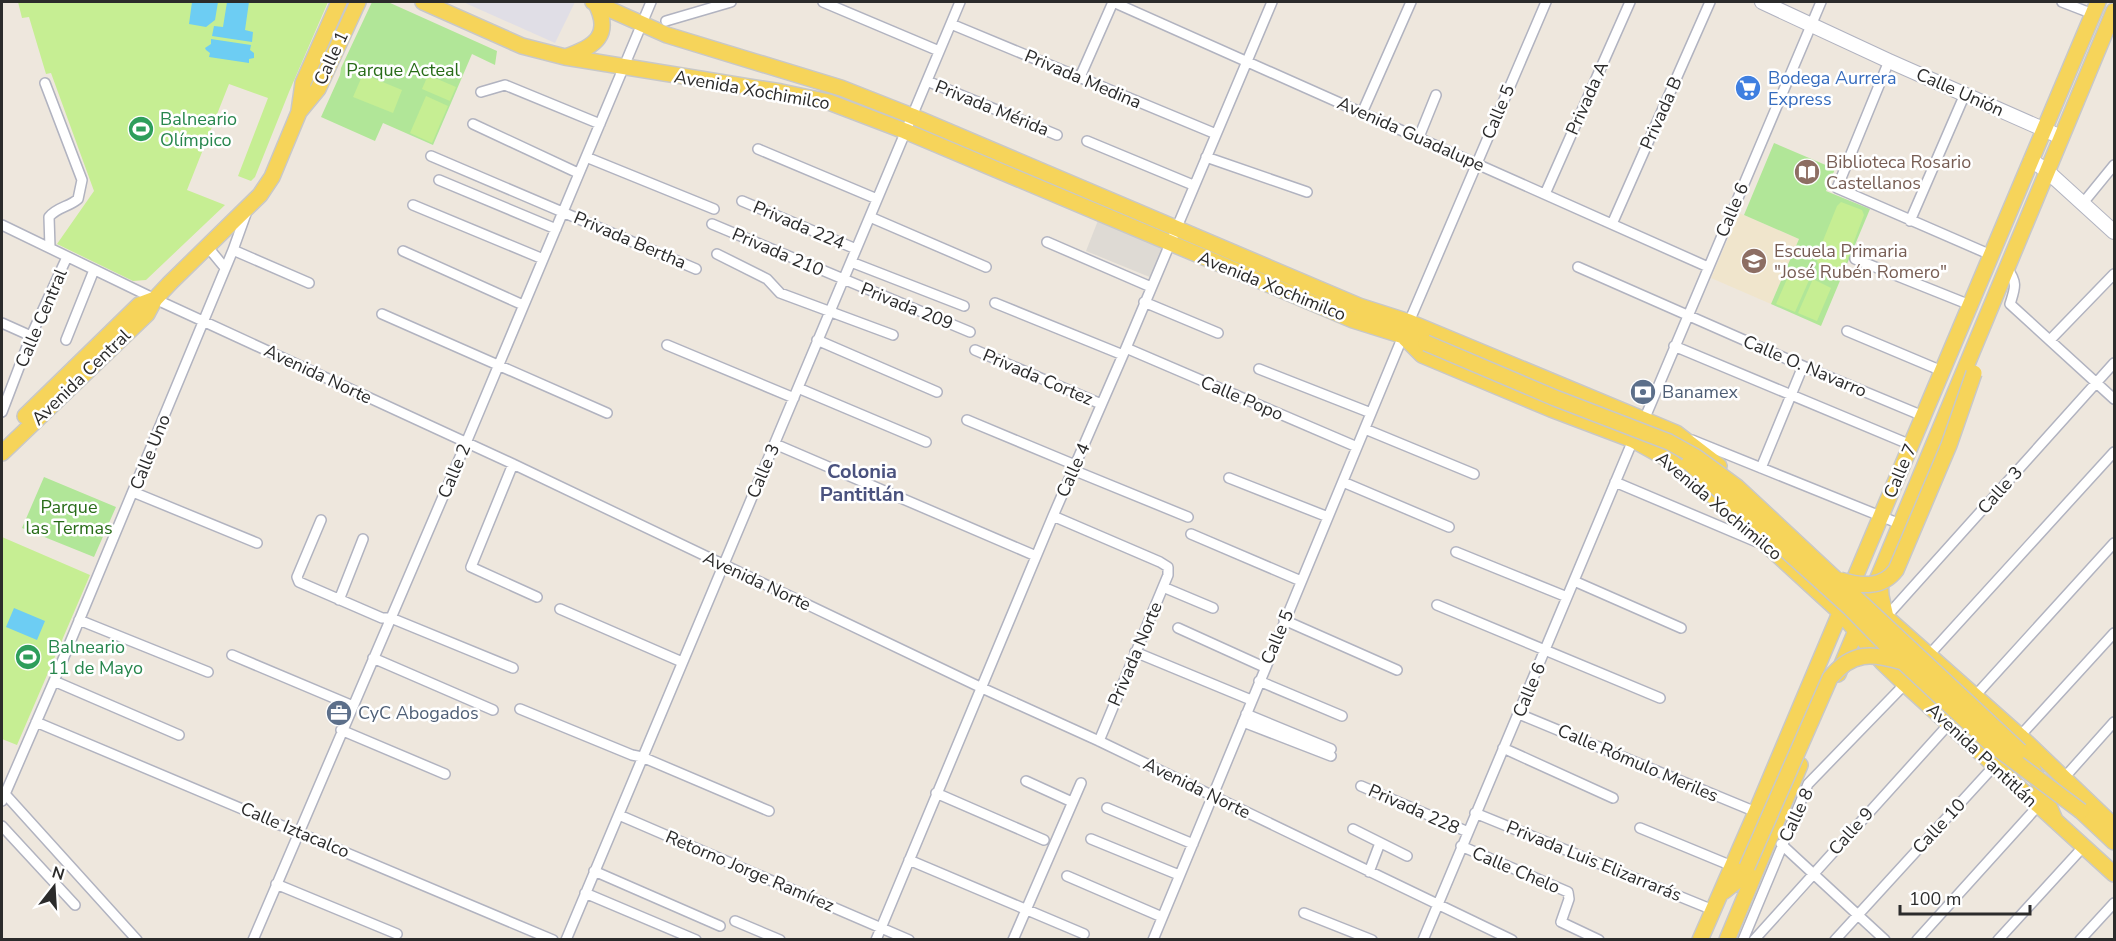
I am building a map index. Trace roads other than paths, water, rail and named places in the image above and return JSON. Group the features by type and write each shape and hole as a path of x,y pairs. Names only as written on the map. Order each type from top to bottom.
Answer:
{"main road":[{"name":"Calle 1","path":"248,207 260,195 272,177 299,112 303,83 339,2"},
{"name":"Calle 1","path":"299,112 318,89 358,2"},
{"name":"Avenida Xochimilco","path":"423,2 522,46 565,57 808,97 848,109 1353,320 1406,329 1422,355 1551,409 1633,440 1654,451 1683,471 1771,548 1857,630"},
{"name":"Avenida Xochimilco","path":"594,2 667,35 841,88 912,116 1359,306 1406,329 1676,433 1740,483 1828,565 1844,583 1868,602"},
{"path":"565,57 587,49 599,38 603,22 594,2"},
{"name":"Calle 7","path":"1740,866 1756,812 1840,612 1844,583 1881,516 2095,8"},
{"name":"Calle 7","path":"1727,939 2115,11"},
{"name":"Avenida Central","path":"2,453 147,314 155,299 248,207"},
{"name":"Avenida Central","path":"2,439 139,305 155,299"},
{"path":"1844,583 1859,585 1879,583 1896,570 1949,445 1982,352 1987,315"},
{"path":"1406,329 1426,343 1555,398 1669,442 1696,457 1737,487 2020,744 2033,768 2055,821"},
{"path":"1644,420 1832,591 1903,662 1990,743 2055,790 2115,842"},
{"path":"1810,584 1819,583 1825,579 1828,565"},
{"path":"1881,571 1881,596 1886,617"},
{"name":"Avenida Pantitlán","path":"1868,602 1975,696 2020,744 2112,818"},
{"path":"1869,645 1872,634 1878,627 1886,625 1898,627"},
{"name":"Avenida Pantitlán","path":"1857,630 1882,662 1905,684 2115,874"},
{"path":"1826,646 1839,644 1846,649 1846,654"},
{"path":"1700,939 1720,894 1737,881 1740,866 1830,678 1843,664 1861,656 1871,655 1903,662"}],"street":[{"name":"Calle 2","path":"253,939 466,443 651,2"},
{"path":"666,21 731,2"},
{"name":"Calle 3","path":"566,939 960,2"},
{"path":"1080,77 1113,2"},
{"name":"Avenida Guadalupe","path":"1113,2 1708,267"},
{"name":"Calle 4","path":"876,939 1272,2"},
{"path":"1362,113 1411,2"},
{"name":"Calle 5","path":"1153,939 1264,667 1476,162 1546,2"},
{"name":"Privada A","path":"1545,194 1630,2"},
{"name":"Privada B","path":"1612,224 1710,2"},
{"name":"Calle Unión","path":"1762,2 2061,137"},
{"name":"Calle 6","path":"1644,420 1821,2"},
{"path":"2062,2 2095,8"},
{"path":"823,3 939,51"},
{"name":"Privada Medina","path":"951,24 1216,134"},
{"path":"1889,61 1837,188 1991,255"},
{"name":"Privada Mérida","path":"927,81 1056,135"},
{"path":"45,83 82,180 78,199 71,205 58,209 50,217 50,248"},
{"path":"481,92 505,85 600,124"},
{"path":"1910,221 1965,94"},
{"path":"1419,137 1436,95"},
{"path":"473,124 578,172"},
{"path":"1087,141 1193,185"},
{"path":"758,149 877,200"},
{"name":"Privada Bertha","path":"431,156 696,269"},
{"path":"586,157 714,209"},
{"path":"1206,157 1307,192"},
{"path":"2031,160 2047,171 2115,232"},
{"path":"2083,203 2115,165"},
{"path":"439,180 556,229"},
{"name":"Privada 224","path":"742,201 856,249"},
{"path":"413,206 543,259"},
{"name":"Calle Uno","path":"3,798 204,321 248,207"},
{"path":"870,218 986,267"},
{"name":"Privada 210","path":"712,224 844,280"},
{"name":"Avenida Norte","path":"2,225 155,299 513,464 982,688 1099,741 1512,939"},
{"path":"1047,242 1151,287"},
{"path":"207,246 225,268"},
{"path":"233,250 309,283"},
{"path":"403,251 523,305"},
{"path":"717,254 767,279 780,293 893,335"},
{"name":"Calle Central","path":"2,412 31,336 67,257"},
{"path":"1855,258 1970,305"},
{"path":"851,262 964,306"},
{"name":"Calle O. Navarro","path":"1578,267 1923,416"},
{"path":"2007,268 2014,277 2016,286 2010,304 2115,399"},
{"path":"66,340 94,270"},
{"path":"2050,340 2115,274"},
{"name":"Privada 209","path":"844,280 970,332"},
{"path":"1144,302 1218,333"},
{"name":"Calle Popo","path":"995,303 1124,352 1357,447"},
{"path":"382,314 607,413"},
{"path":"2,323 31,336"},
{"path":"1847,331 1942,371"},
{"path":"817,340 937,392"},
{"path":"667,345 794,398"},
{"path":"1674,346 1911,444"},
{"name":"Privada Cortez","path":"975,350 1101,404"},
{"name":"Calle 3","path":"1886,617 2115,363"},
{"path":"1761,468 1803,366"},
{"path":"1259,369 1371,414"},
{"path":"798,388 926,442"},
{"path":"967,420 1188,518"},
{"path":"1365,429 1474,474"},
{"name":"Avenida Xochimilco","path":"1676,433 1900,524"},
{"name":"Calle 6","path":"1423,939 1633,440"},
{"path":"775,444 1036,556"},
{"path":"1929,655 2115,452"},
{"path":"513,464 471,567 537,597"},
{"path":"1229,477 1328,517"},
{"path":"1343,482 1449,527"},
{"path":"1615,482 1771,548"},
{"path":"133,492 257,543"},
{"name":"Privada Norte","path":"1053,516 1160,561 1168,567 1168,575 1099,741"},
{"path":"321,520 297,580 382,618 390,618 513,669"},
{"path":"1191,534 1301,581"},
{"path":"339,600 363,539"},
{"path":"1975,696 2115,543"},
{"path":"1456,552 1567,597"},
{"path":"1574,581 1681,628"},
{"path":"1163,587 1213,609"},
{"path":"1437,604 1660,698"},
{"path":"560,609 682,662"},
{"path":"79,620 208,672"},
{"path":"1284,620 1397,670"},
{"path":"1178,628 1264,667"},
{"path":"2020,744 2115,633"},
{"path":"1135,652 1251,700"},
{"path":"232,655 352,706"},
{"path":"374,658 493,710"},
{"path":"54,681 179,735"},
{"path":"1259,681 1342,716"},
{"name":"Calle 8","path":"1743,939 1808,784 1905,684"},
{"path":"520,710 642,757 769,811"},
{"name":"Calle Rómulo Meriles","path":"1519,714 1756,812"},
{"path":"1244,718 1331,753"},
{"name":"Calle Iztacalco","path":"36,722 553,939"},
{"path":"2064,778 2115,722"},
{"name":"Calle 9","path":"1754,939 1949,724"},
{"path":"341,730 445,774"},
{"path":"1503,748 1613,798"},
{"name":"Calle 10","path":"1835,939 1995,765"},
{"path":"1026,781 1072,802"},
{"path":"1013,939 1081,783"},
{"name":"Privada 228","path":"1361,786 1468,832"},
{"path":"936,793 1044,840"},
{"path":"3,798 137,939"},
{"path":"1917,939 2038,806"},
{"path":"1107,808 1193,844"},
{"name":"Privada Luis Elizarrarás","path":"1475,813 1713,910"},
{"name":"Retorno Jorge Ramírez","path":"619,814 909,939"},
{"path":"2,826 75,905"},
{"path":"1640,828 1740,866"},
{"path":"1353,829 1407,856"},
{"path":"1091,839 1179,875"},
{"path":"1369,872 1380,843"},
{"path":"1781,844 1885,939"},
{"name":"Calle Chelo","path":"1461,846 1570,894 1561,922 1599,939"},
{"path":"1998,939 2084,846"},
{"path":"909,860 1084,934"},
{"path":"594,871 720,926"},
{"path":"1067,876 1162,917"},
{"path":"276,884 397,934"},
{"path":"585,893 696,939"},
{"path":"2080,939 2115,903"},
{"path":"1304,913 1372,939"},
{"path":"735,921 780,939"}],"water":[{"path":"192,2 218,2 215,20 206,27 189,24"},
{"path":"227,2 249,2 245,30 253,32 252,42 212,36 214,26 223,27"},
{"path":"211,39 251,45 250,50 254,53 254,58 249,59 249,63 209,57 210,53 205,48 211,44"},
{"path":"14,608 45,621 37,640 6,627"}],"place":[{"name":"Bodega Aurrera Express","path":"1748,88"},
{"name":"Balneario Olímpico","path":"141,129"},
{"name":"Biblioteca Rosario Castellanos","path":"1807,172"},
{"name":"Escuela Primaria \"José Rubén Romero\"","path":"1754,261"},
{"name":"Banamex","path":"1643,392"},
{"name":"Balneario 11 de Mayo","path":"28,657"},
{"name":"CyC Abogados","path":"339,713"}],"district":[{"name":"Colonia Pantitlán","path":"862,482"}],"park label":[{"name":"Parque Acteal","path":"403,70"},
{"name":"Parque las Termas","path":"69,517"}]}
